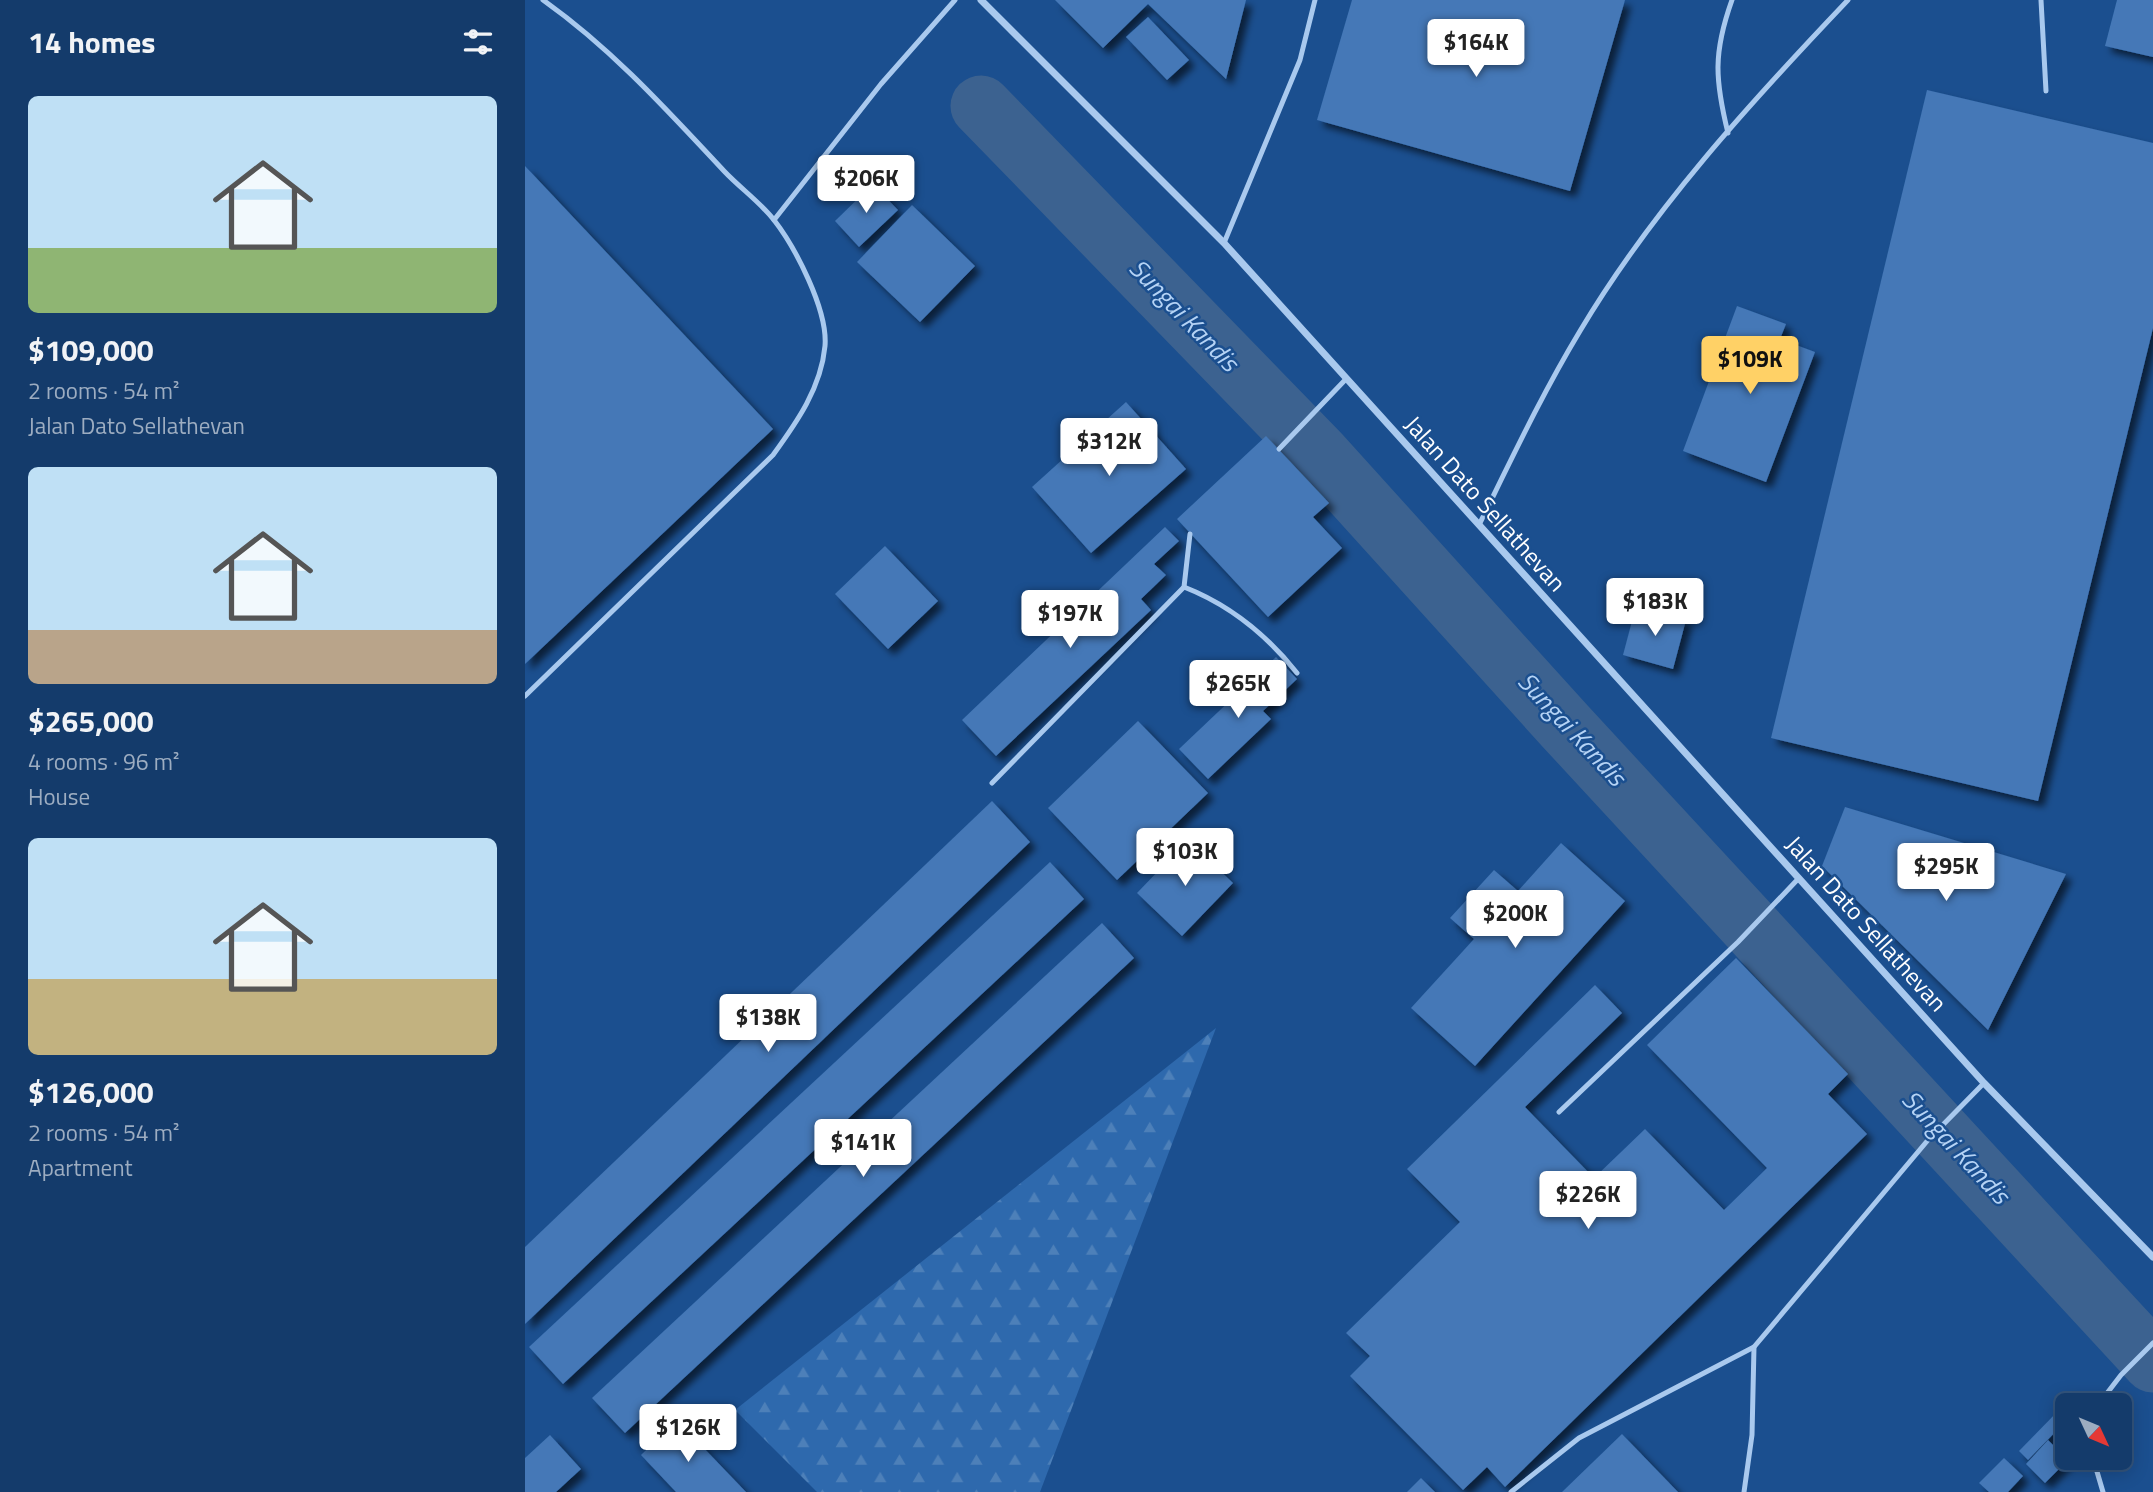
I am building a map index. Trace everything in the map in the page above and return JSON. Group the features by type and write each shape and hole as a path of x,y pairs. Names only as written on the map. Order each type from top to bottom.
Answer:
{"street":[{"name":"Jalan Dato Sellathevan","path":"981,0 1224,243 1984,1083 2153,1257"}],"lane":[{"path":"525,696 772,455 802,416 818,377 825,345 822,317 808,279 774,220 678,120 585,30 543,0"},
{"path":"774,220 888,75 955,0"},
{"path":"1224,243 1300,60 1315,0"},
{"path":"1728,134 1716,83 1718,55 1732,0"},
{"path":"1479,525 1580,330 1661,214 1776,76 1848,0"},
{"path":"2041,0 2046,91"},
{"path":"1279,449 1346,379"},
{"path":"992,783 1184,587 1190,534"},
{"path":"1184,587 1217,599 1248,622 1281,653 1297,673"},
{"path":"1559,1112 1738,942 1799,878"},
{"path":"1511,1492 1579,1438 1754,1346 1928,1140 1984,1083"},
{"path":"2105,1393 2153,1343"},
{"path":"1744,1492 1752,1435 1754,1346"},
{"path":"2097,1470 2103,1492"}],"green space":[{"path":"1216,1028 1040,1492 817,1492 735,1410"}],"building":[{"path":"1055,0 1246,0 1226,79 1148,4 1103,48"},
{"path":"1352,0 1625,0 1570,191 1317,120"},
{"path":"2117,0 2153,0 2153,57 2105,46"},
{"path":"1148,17 1189,60 1167,80 1126,37"},
{"path":"1927,90 2153,143 2153,328 2038,801 1771,738"},
{"path":"525,166 773,429 525,664"},
{"path":"873,184 898,210 859,247 835,221"},
{"path":"912,205 975,266 920,322 857,262"},
{"path":"1737,306 1786,324 1780,339 1815,352 1766,482 1683,451"},
{"path":"1126,402 1186,469 1091,553 1032,487"},
{"path":"1266,436 1329,503 1313,517 1342,548 1268,617 1177,519"},
{"path":"1165,527 1179,541 1154,564 1166,575 1141,599 1151,610 996,756 962,720"},
{"path":"885,546 938,601 888,649 835,594"},
{"path":"1636,606 1686,620 1673,669 1623,655"},
{"path":"1276,657 1297,679 1263,711 1271,719 1208,779 1179,749"},
{"path":"1138,721 1208,793 1117,880 1048,808"},
{"path":"992,801 1030,842 525,1324 525,1247"},
{"path":"1845,807 2066,874 1988,1030 1822,866"},
{"path":"1188,840 1233,883 1182,936 1137,893"},
{"path":"1561,843 1625,901 1475,1066 1411,1008 1474,939 1450,918 1494,870 1518,891"},
{"path":"1050,862 1084,899 563,1384 529,1347"},
{"path":"1102,923 1134,958 625,1433 592,1398"},
{"path":"1736,958 1848,1074 1828,1094 1867,1134 1505,1487 1487,1467 1463,1490 1350,1376 1370,1356 1346,1333 1460,1222 1407,1169 1595,985 1622,1013 1525,1107 1594,1178 1645,1129 1724,1210 1767,1168 1647,1045"},
{"path":"2055,1414 2055,1432 2028,1460 2019,1451"},
{"path":"677,1420 746,1492 676,1492 641,1455"},
{"path":"1622,1434 1678,1492 1562,1492"},
{"path":"550,1435 581,1469 556,1492 525,1492 525,1458"},
{"path":"2048,1440 2055,1447 2055,1470 2058,1470 2045,1483 2026,1464"},
{"path":"2004,1458 2023,1476 2008,1492 1989,1492 1979,1483"},
{"path":"1421,1478 1435,1492 1407,1492"}],"waterway":[{"name":"Sungai Kandis","path":"981,106 1319,454 1565,726 2153,1362"}]}
